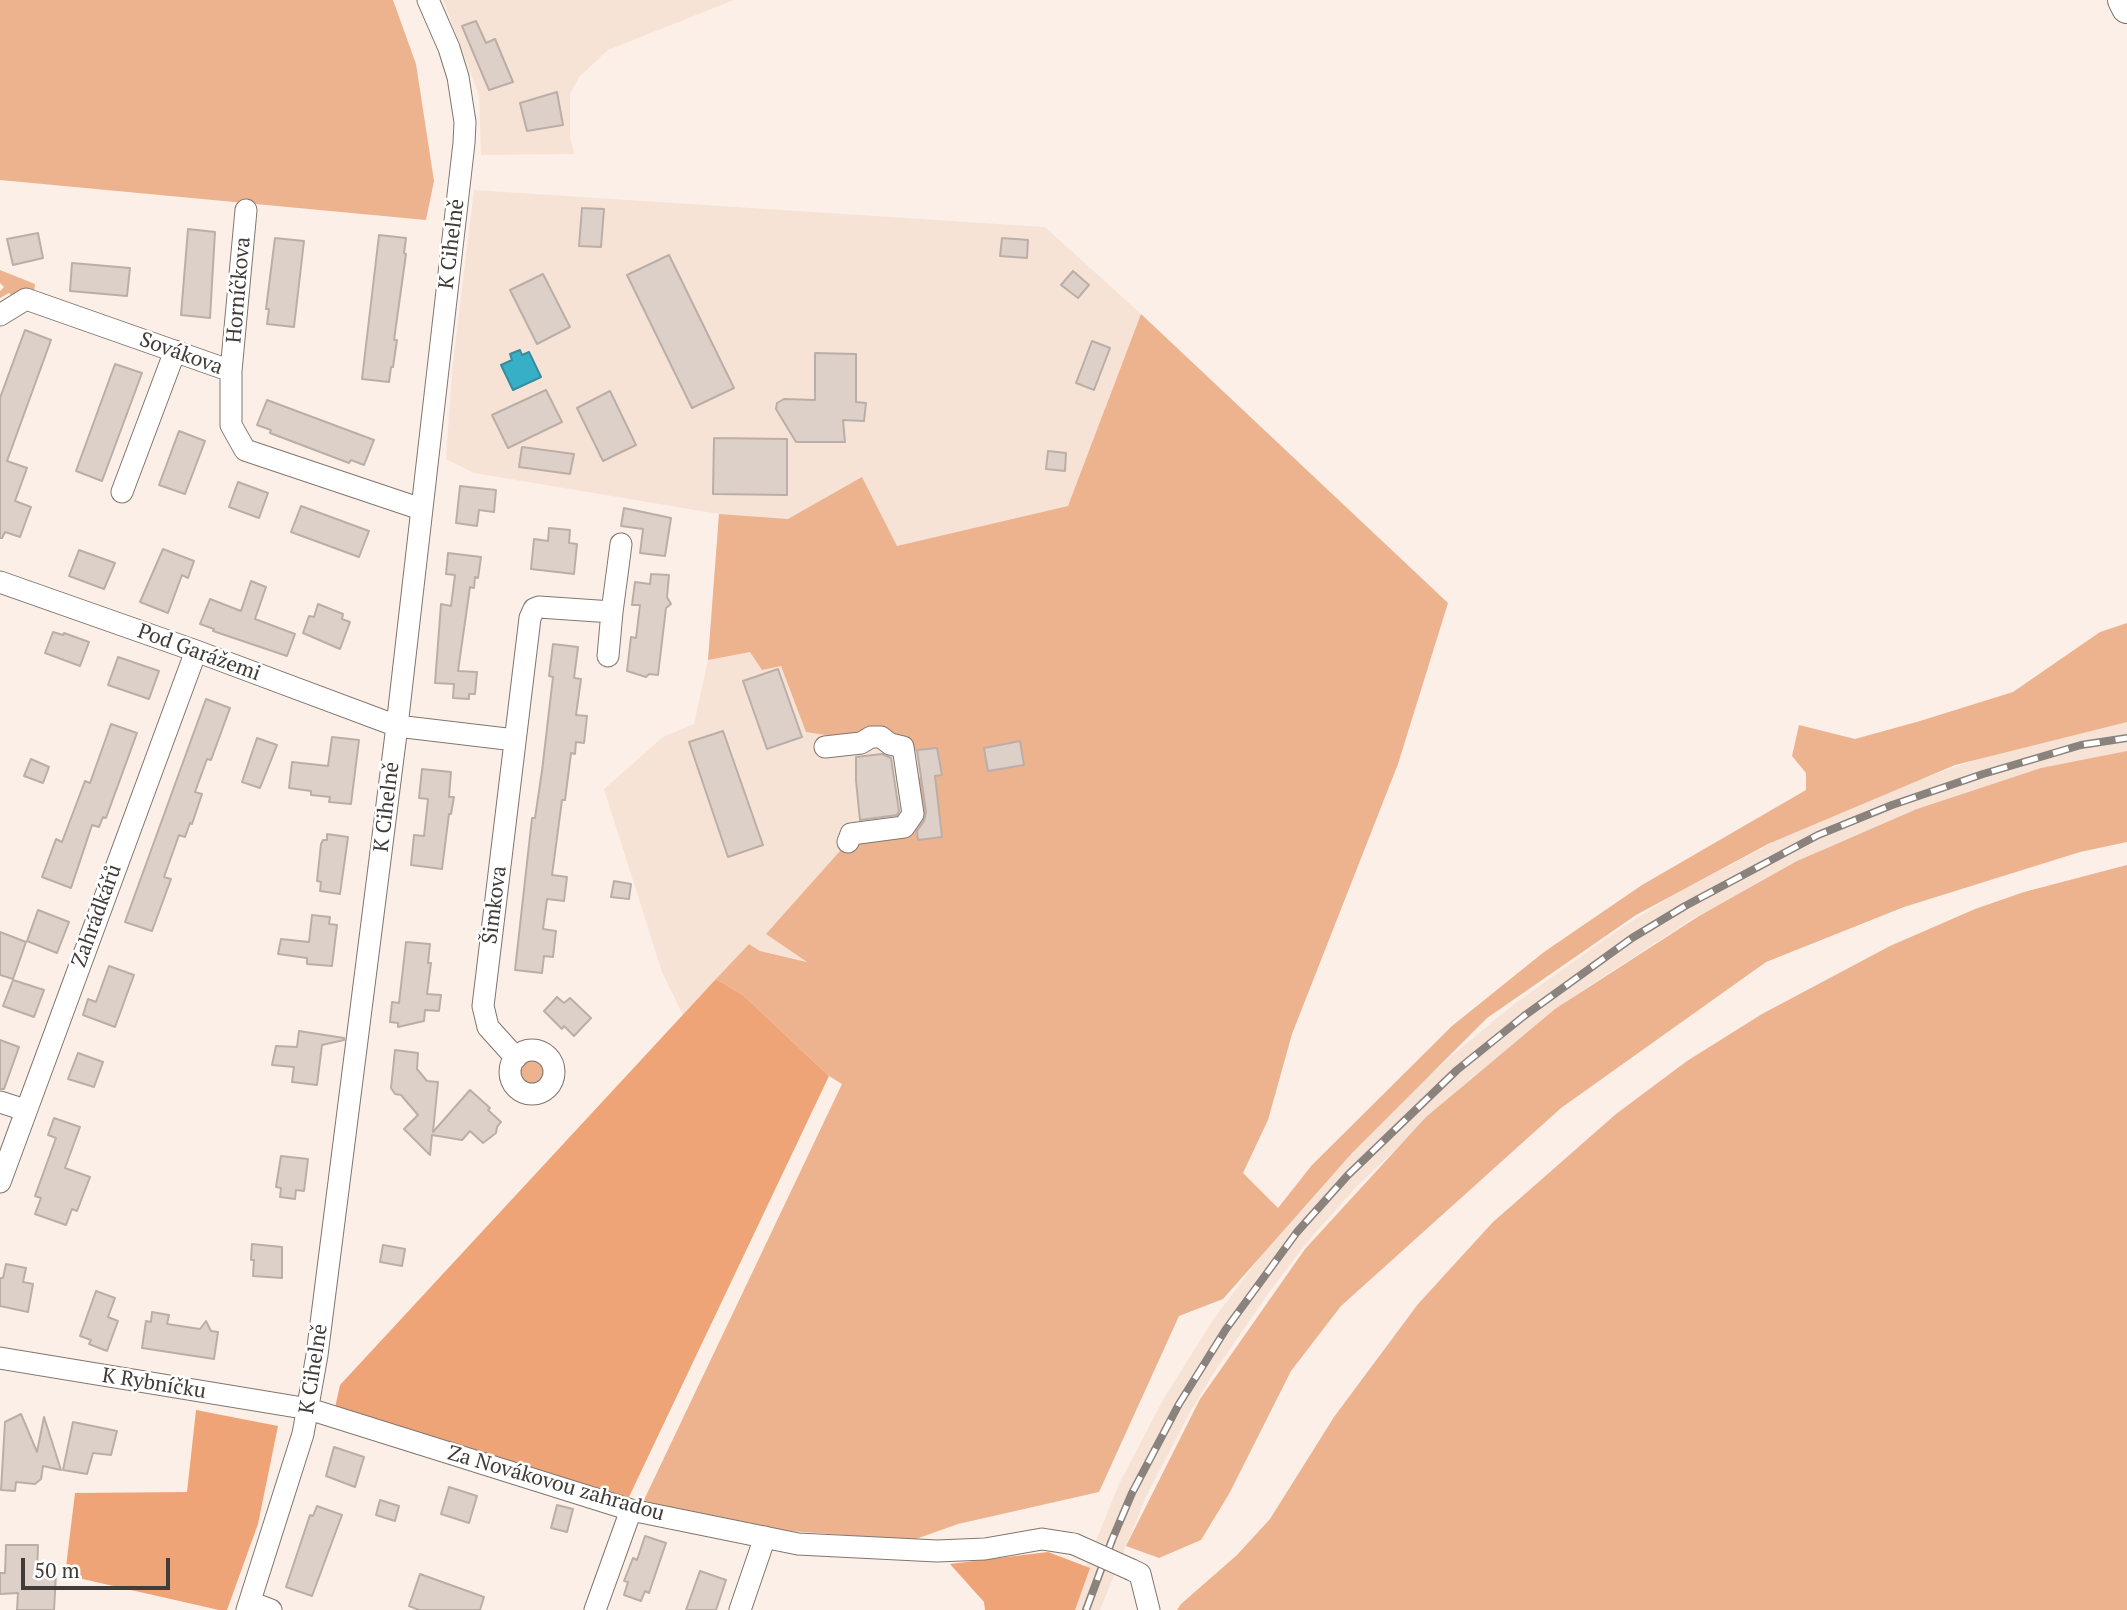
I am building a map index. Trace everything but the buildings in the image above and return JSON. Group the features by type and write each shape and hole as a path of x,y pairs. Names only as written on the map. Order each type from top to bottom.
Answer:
{"highway":[{"path":"2123,0 2127,8"}],"street":[{"name":"K Cihelně","path":"248,1606 309,1409 397,726 465,122 455,67 428,0"},
{"name":"Horníčkova","path":"231,371 246,210"},
{"name":"Sovákova","path":"0,315 26,299 231,371 231,425 245,450 421,509"},
{"path":"122,492 175,351"},
{"path":"608,656 621,544"},
{"name":"Pod Garážemi","path":"0,582 197,651 397,726"},
{"name":"Šimkova","path":"516,1058 488,1027 483,1006 530,618 534,609 544,607 612,612"},
{"name":"Zahrádkářů","path":"0,1182 197,651"},
{"path":"397,726 515,740"},
{"path":"825,747 861,743 871,737 881,737 890,744 903,747 913,814 904,827 851,834 848,842"},
{"path":"0,1102 25,1110"},
{"name":"K Rybníčku","path":"0,1358 309,1409"},
{"name":"Za Novákovou zahradou","path":"309,1409 631,1510 765,1537 812,1545 937,1551 985,1549 1042,1539 1074,1544 1140,1574 1149,1610"},
{"path":"595,1610 631,1510"},
{"path":"740,1610 765,1537"},
{"path":"248,1606 271,1610"}],"shaded area":[{"path":"0,0 393,0 416,64 434,181 426,220 0,180"},
{"path":"443,0 734,0 608,50 579,77 570,94 570,137 574,154 481,155 479,95"},
{"path":"474,190 1045,227 1141,314 1105,408 1123,727 939,1036 810,962 760,951 749,944 683,1015 662,972 604,789 663,737 694,724 708,660 719,514 474,473 446,459 452,371"},
{"path":"0,270 35,284 34,293 12,296 9,293 0,298 0,291 4,287 0,283"},
{"path":"1141,314 1448,603 1398,764 1292,1034 1268,1120 1243,1173 1278,1208 1312,1165 1452,1026 1544,952 1642,885 1806,790 1806,773 1792,756 1799,725 1855,739 1920,721 2013,692 2100,632 2127,623 2127,722 1955,765 1768,844 1636,915 1487,1018 1352,1153 1223,1299 1179,1316 1099,1492 958,1524 913,1540 775,1530 643,1502 842,1084 829,1076 743,995 716,979 749,944 760,951 807,962 766,934 848,842 913,814 903,747 806,732 781,666 762,670 750,652 708,660 719,514 788,519 862,477 897,546 1068,506","holes":["1020,742 1024,765 988,771 984,748","937,748 942,775 917,778 914,751"]},
{"path":"2127,722 2127,753 1897,819 1824,849 1692,919 1583,990 1467,1082 1358,1185 1308,1241 1270,1291 1190,1412 1146,1497 1100,1610 1068,1610 1119,1484 1164,1398 1213,1320 1286,1222 1389,1112 1448,1059 1514,1004 1624,926 1677,893 1812,822 1886,791 1978,759 2078,731"},
{"path":"2127,751 2127,842 2080,852 1904,907 1766,962 1561,1108 1341,1306 1291,1371 1229,1494 1201,1540 1159,1558 1126,1546 1200,1399 1305,1249 1426,1117 1555,1009 1699,916 1797,861 1917,809 2041,768"},
{"path":"2127,865 2127,1610 1177,1610 1237,1555 1270,1519 1334,1417 1418,1304 1493,1222 1616,1114 1687,1061 1762,1014 1890,946 1975,909 2024,892"},
{"path":"716,979 743,995 829,1076 628,1499 335,1408 340,1385"},
{"path":"532,1059 541,1063 545,1072 541,1081 532,1085 523,1081 519,1072 523,1063"},
{"path":"196,1410 278,1426 258,1524 227,1610 65,1575 75,1493 187,1492"},
{"path":"1048,1552 1090,1568 1075,1610 985,1610 984,1602 950,1564"}],"water":[{"path":"520,350 522,355 529,352 541,377 513,390 501,365 512,360 510,354"}],"railway":[{"path":"1086,1610 1132,1493 1179,1404 1226,1329 1297,1232 1348,1175 1457,1070 1524,1016 1632,938 1685,906 1818,835 1892,805 1983,774 2081,745 2127,738"}]}
